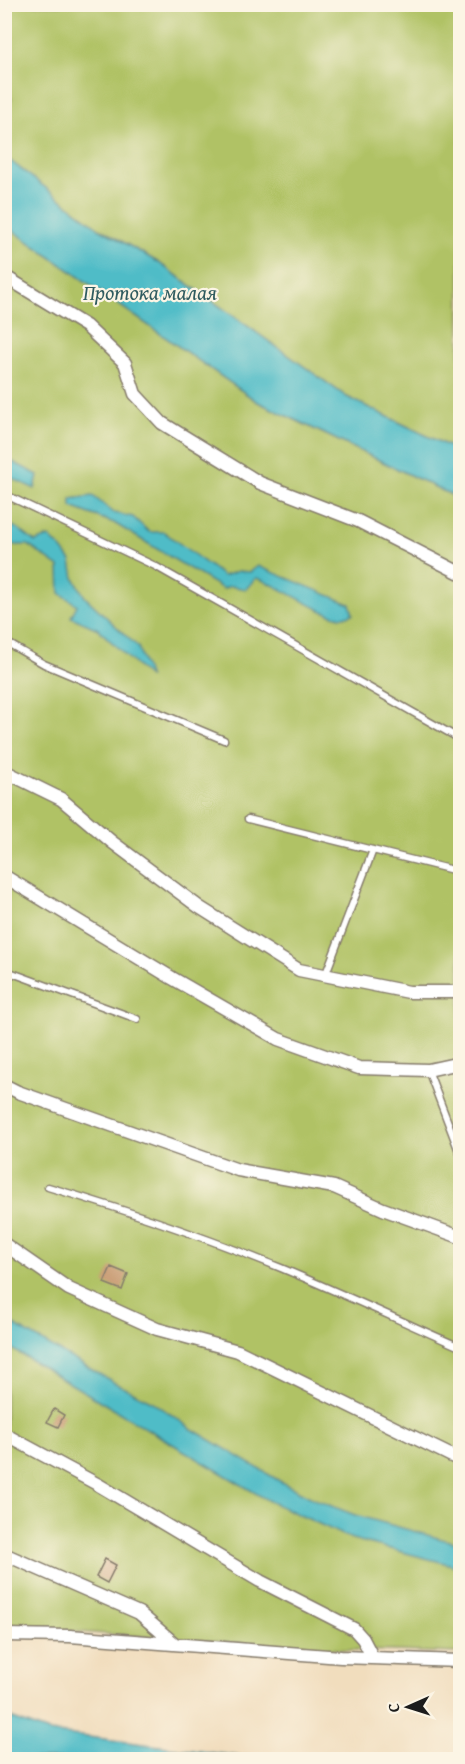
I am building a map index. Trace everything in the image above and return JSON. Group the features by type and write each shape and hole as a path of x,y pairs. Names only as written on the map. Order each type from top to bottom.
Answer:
{"street":[{"path":"4,276 86,326 125,363 135,394 162,423 260,483 358,521 460,573"},
{"path":"6,775 61,799 112,842 199,907 299,970 409,992 460,992"},
{"path":"4,876 278,1039 359,1068 428,1070 460,1063"},
{"path":"4,1085 238,1170 334,1187 383,1209 460,1237"},
{"path":"4,1244 69,1289 157,1329 238,1352 460,1460"},
{"path":"4,1434 97,1484 260,1581 354,1629 363,1638 372,1658"},
{"path":"4,1554 139,1613 175,1644"},
{"path":"4,1635 70,1636 372,1658 460,1661"}],"lane":[{"path":"4,494 155,566 460,739"},
{"path":"4,641 44,664 224,740"},
{"path":"248,819 457,871 460,866"},
{"path":"325,976 373,850"},
{"path":"4,970 137,1019"},
{"path":"428,1070 460,1154"},
{"path":"48,1187 170,1227 280,1268 460,1347"}],"green space":[{"path":"5,5 460,5 460,449 448,446 347,397 159,263 99,228 5,157 5,106 12,99 5,91"},
{"path":"5,225 258,402 460,499 460,1653 324,1649 5,1627"}],"water":[{"name":"Протока малая","path":"5,157 99,228 159,263 347,397 448,446 460,449 460,499 258,402 5,225"},
{"path":"5,458 38,475 35,489 5,475"},
{"path":"93,496 114,513 133,517 149,532 164,532 223,576 238,571 250,572 258,566 350,604 353,614 344,617 336,616 256,578 246,589 230,586 223,589 114,523 71,507 71,499"},
{"path":"4,523 17,528 35,542 49,537 62,549 71,561 74,578 85,597 138,647 149,678 98,629 71,617 77,605 60,593 59,567 28,545 15,545 5,540"},
{"path":"5,1320 153,1402 192,1429 316,1500 355,1515 460,1544 460,1567 352,1539 269,1501 5,1345"},
{"path":"5,1716 49,1732 238,1756 305,1759 5,1759"}],"building":[{"path":"111,1267 128,1274 122,1290 104,1283"},
{"path":"54,1409 64,1415 58,1427 47,1422"},
{"path":"105,1559 116,1565 107,1583 96,1577"}]}
